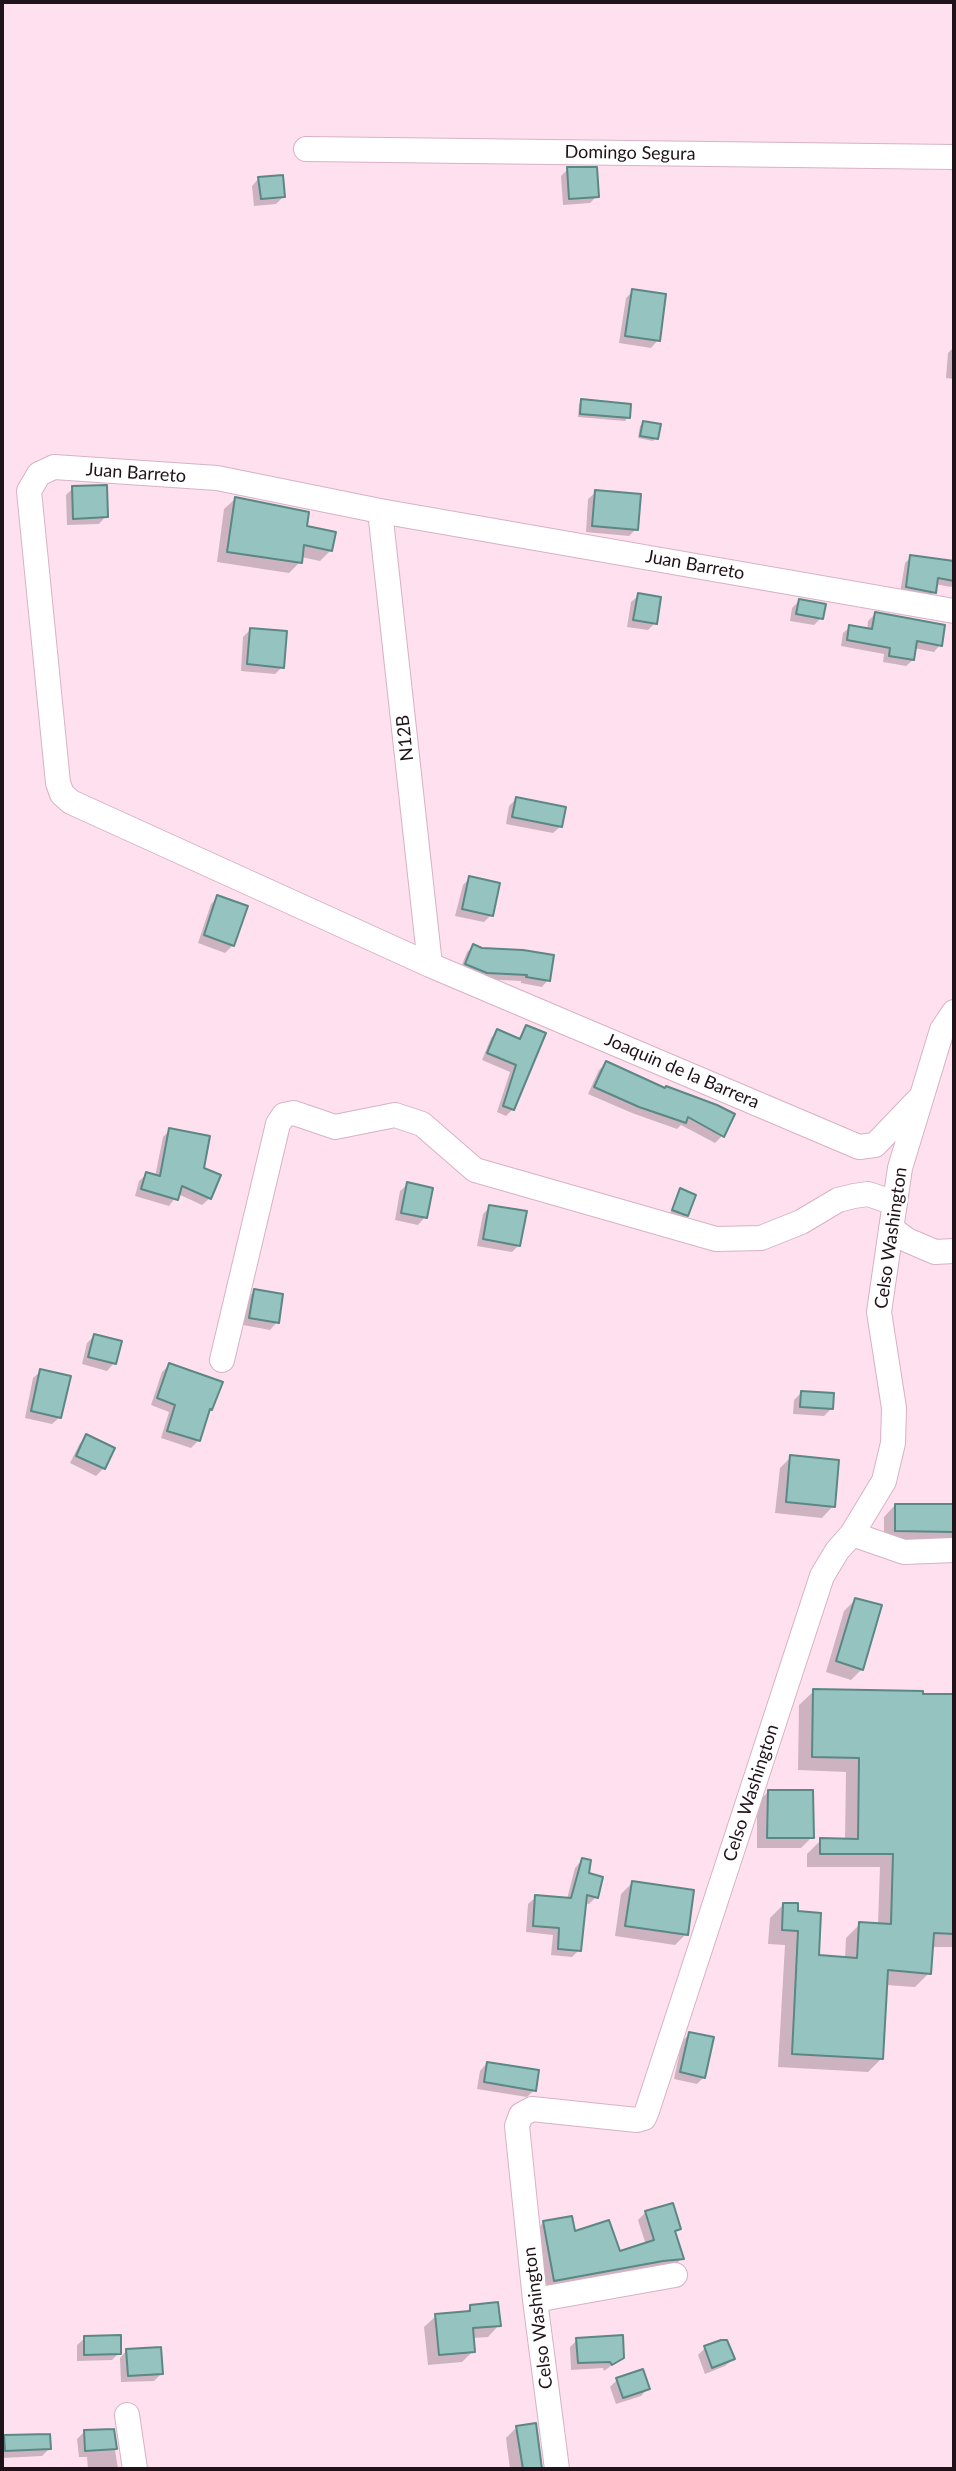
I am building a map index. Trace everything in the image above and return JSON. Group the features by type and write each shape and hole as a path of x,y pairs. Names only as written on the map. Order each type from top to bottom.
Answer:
{"street":[{"name":"Domingo Segura","path":"306,149 954,158"},
{"name":"Juan Barreto","path":"430,965 83,808 62,794 58,783 29,491 39,474 54,467 217,478 380,511 954,611"},
{"name":"N12B","path":"380,511 430,965"},
{"name":"Joaquin de la Barrera","path":"430,965 859,1147 875,1144 919,1098"},
{"name":"Celso Washington","path":"557,2469 535,2300 517,2126 521,2115 532,2109 637,2120 644,2118 822,1576 837,1551 852,1534 884,1481 893,1443 894,1408 879,1312 891,1228 900,1168 919,1098 942,1030 954,1012"},
{"path":"222,1360 278,1124 284,1115 294,1113 335,1127 395,1115 422,1124 475,1170 716,1239 761,1238 801,1222 838,1200 854,1196 868,1194 895,1203"},
{"path":"891,1228 907,1240 935,1252 954,1251"},
{"path":"852,1534 904,1552 954,1550"},
{"path":"535,2300 676,2275"},
{"path":"127,2415 135,2469"}],"building":[{"path":"567,167 597,167 599,197 569,199"},
{"path":"283,175 285,197 261,199 258,177"},
{"path":"632,289 666,294 660,341 625,336"},
{"path":"581,399 631,404 630,418 580,414"},
{"path":"643,421 661,424 658,439 640,436"},
{"path":"107,485 108,517 73,519 72,486"},
{"path":"595,490 641,494 638,530 592,526"},
{"path":"235,497 309,512 307,526 336,532 332,551 304,545 302,563 227,552"},
{"path":"910,555 954,561 954,581 938,578 936,593 906,587"},
{"path":"638,593 661,597 657,624 633,620"},
{"path":"799,599 826,604 823,619 796,614"},
{"path":"875,612 945,625 942,646 917,641 914,660 889,656 890,648 847,640 849,625 872,629"},
{"path":"250,628 287,631 284,668 247,664"},
{"path":"516,797 566,807 562,827 512,817"},
{"path":"469,876 500,883 493,916 462,909"},
{"path":"217,895 248,906 234,946 204,935"},
{"path":"473,944 482,948 554,955 550,981 526,977 527,975 487,973 465,964"},
{"path":"526,1025 546,1033 514,1110 503,1106 516,1065 487,1053 497,1029 520,1039"},
{"path":"606,1061 665,1088 666,1086 735,1114 724,1137 688,1117 686,1123 639,1107 594,1087"},
{"path":"169,1128 210,1136 204,1168 221,1175 211,1199 182,1186 178,1200 141,1189 146,1172 160,1176"},
{"path":"407,1182 433,1188 427,1218 401,1213"},
{"path":"680,1188 696,1195 688,1216 672,1210"},
{"path":"489,1205 527,1211 520,1246 483,1239"},
{"path":"254,1289 283,1294 279,1323 249,1318"},
{"path":"94,1334 122,1341 116,1364 88,1357"},
{"path":"169,1363 223,1382 212,1410 210,1409 200,1441 167,1431 175,1405 157,1398"},
{"path":"40,1369 71,1376 61,1418 31,1411"},
{"path":"801,1391 834,1393 833,1409 800,1407"},
{"path":"86,1434 115,1448 105,1469 76,1456"},
{"path":"790,1455 839,1460 835,1507 786,1502"},
{"path":"895,1504 954,1504 954,1532 895,1531"},
{"path":"855,1598 882,1605 863,1670 836,1661"},
{"path":"813,1689 954,1694 954,1934 934,1933 931,1974 888,1970 883,2059 792,2054 798,1931 782,1930 783,1903 798,1903 798,1911 821,1913 819,1955 857,1958 859,1922 891,1924 893,1854 820,1854 820,1838 858,1839 859,1758 812,1757"},
{"path":"768,1790 813,1790 814,1838 767,1838"},
{"path":"582,1858 591,1860 589,1873 603,1877 598,1898 587,1895 581,1951 558,1949 559,1928 533,1926 535,1895 571,1898"},
{"path":"632,1881 694,1890 688,1935 625,1926"},
{"path":"689,2032 714,2037 705,2078 680,2072"},
{"path":"487,2062 539,2070 536,2091 484,2082"},
{"path":"673,2203 681,2229 675,2231 684,2259 554,2281 543,2221 572,2216 575,2231 609,2220 620,2251 654,2240 645,2211"},
{"path":"498,2302 501,2326 473,2328 475,2352 439,2355 435,2314 470,2311 470,2305"},
{"path":"121,2335 121,2354 84,2355 84,2336"},
{"path":"623,2335 624,2358 612,2365 610,2362 578,2363 576,2338"},
{"path":"727,2340 735,2359 712,2368 704,2346"},
{"path":"161,2347 163,2374 128,2376 126,2349"},
{"path":"643,2369 650,2389 623,2398 616,2378"},
{"path":"536,2423 542,2469 523,2469 516,2426"},
{"path":"114,2429 117,2449 85,2451 84,2430"},
{"path":"50,2434 51,2449 5,2451 4,2435"}]}
